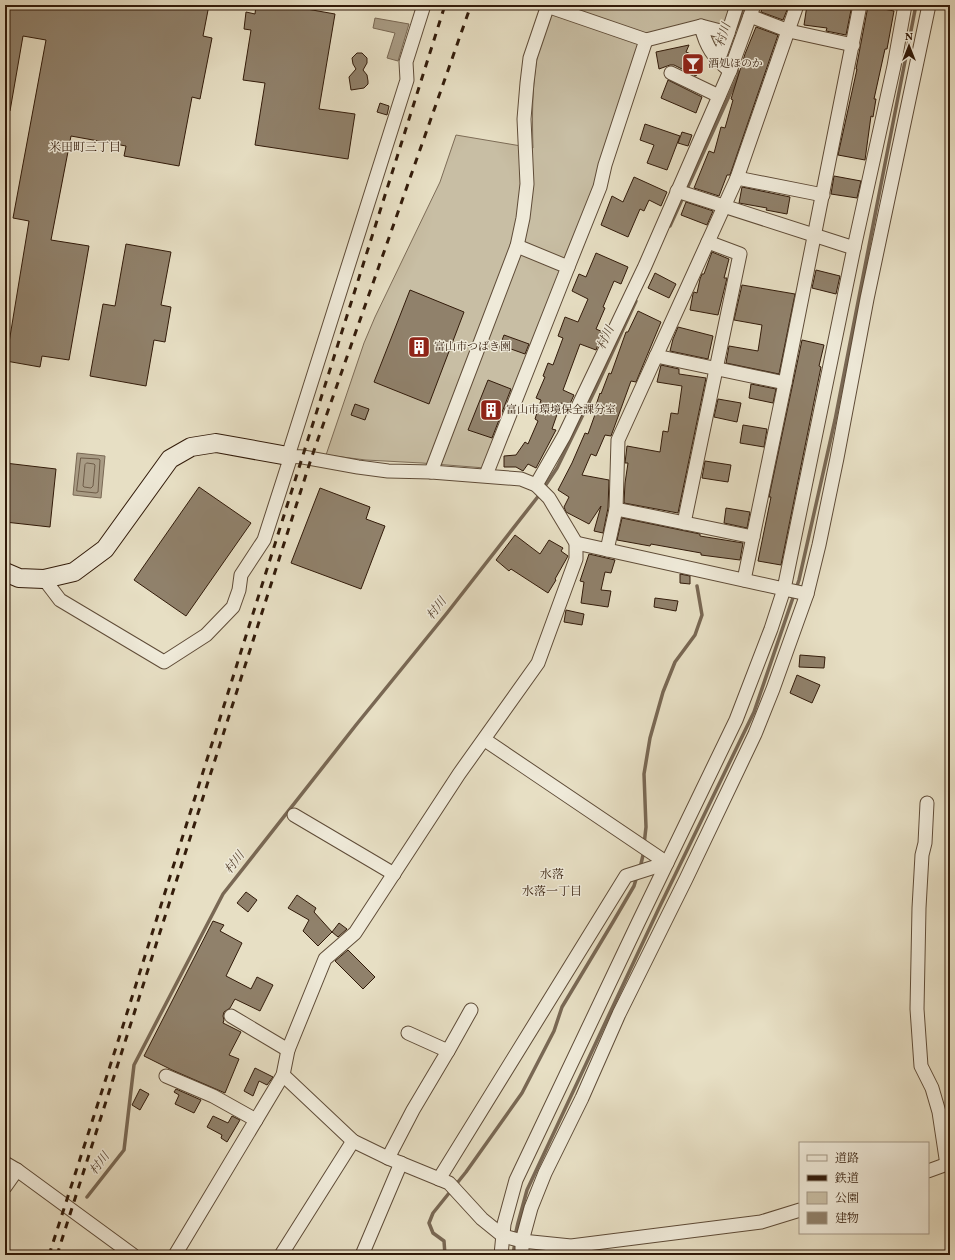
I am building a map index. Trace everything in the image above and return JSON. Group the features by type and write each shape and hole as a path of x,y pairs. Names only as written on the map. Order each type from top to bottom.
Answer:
{"street":[{"path":"44,579 60,600 164,662 206,635 233,607 239,590 241,575 264,540 407,80 406,62 424,5"},
{"path":"718,61 737,5"},
{"path":"608,550 616,509 618,440 737,178 797,5"},
{"path":"744,580 815,236 860,5"},
{"path":"501,1255 504,1224 516,1180 736,720 771,629 784,589 854,248 894,66 905,5"},
{"path":"522,1255 522,1242 531,1208 545,1173 582,1098 619,1014 686,879 755,734 773,689 807,594 834,473 866,299 929,5"},
{"path":"431,472 517,246 523,218 527,184 524,119 530,58 548,6 646,40 701,26 728,33"},
{"path":"537,485 564,436 645,266 730,71 752,11 789,31 852,45"},
{"path":"701,26 704,39 710,51 718,61 730,71"},
{"path":"486,475 600,187 605,166 646,40"},
{"path":"671,73 719,96"},
{"path":"737,178 823,195"},
{"path":"677,192 854,248"},
{"path":"684,523 740,254 708,242"},
{"path":"517,246 568,267"},
{"path":"656,356 785,383"},
{"path":"5,572 19,578 44,579 74,572 105,549 170,459 190,446 216,443 388,471 486,475 522,479 537,485 548,496 576,543 576,559 538,663 459,774 355,934 325,959 288,1050 282,1075 175,1255"},
{"path":"616,509 754,537"},
{"path":"576,543 807,594"},
{"path":"484,740 667,863"},
{"path":"927,803 919,908 917,1009 921,1066 932,1088 948,1164 929,1170"},
{"path":"294,815 394,874"},
{"path":"439,1179 626,876 667,863"},
{"path":"388,1158 472,1010"},
{"path":"231,1016 288,1050"},
{"path":"408,1033 448,1051"},
{"path":"282,1075 353,1141 388,1158 449,1183 482,1219 503,1236 522,1242 571,1246 761,1222 799,1210"},
{"path":"166,1076 213,1096 256,1120"},
{"path":"281,1255 353,1141"},
{"path":"362,1255 401,1163"},
{"path":"5,1164 16,1170 133,1255"},
{"path":"5,1187 16,1170"}],"green space":[{"path":"552,5 735,5 717,53 704,29 642,36 608,148 485,468 366,460 326,455 364,343 440,182 456,135 533,148 533,100 536,64 541,40"}],"water":[{"path":"375,18 409,24 398,61 387,58 395,33 373,28"},
{"path":"77,453 105,456 101,498 73,495"}],"building":[{"path":"5,5 209,5 203,36 212,38 200,99 192,97 179,166 124,156 126,146 71,136 51,240 89,246 69,360 42,356 40,367 6,361 29,221 13,218 46,40 23,36 10,111 5,111"},
{"path":"256,5 284,5 335,14 319,109 355,114 348,159 255,145 265,83 243,80 251,30 244,29 246,12 255,14"},
{"path":"763,5 789,5 783,20 761,12"},
{"path":"807,5 852,5 846,35 826,31 827,28 804,25"},
{"path":"868,6 894,11 887,49 885,49 874,99 876,99 873,117 871,116 865,160 838,155 857,69"},
{"path":"756,27 778,35 730,175 727,175 719,196 694,188 709,151 714,153 721,127 725,128 733,100 731,99 745,54"},
{"path":"689,45 686,52 703,59 696,76 674,65 659,69 656,52"},
{"path":"357,53 362,53 367,58 367,63 363,70 367,75 368,84 364,88 351,90 349,77 356,69 352,58"},
{"path":"668,80 702,97 696,113 661,98"},
{"path":"380,103 389,106 387,115 377,112"},
{"path":"645,124 680,136 667,170 647,163 654,145 640,140"},
{"path":"682,132 692,135 688,146 678,143"},
{"path":"834,176 861,181 857,198 831,194"},
{"path":"634,177 667,192 661,206 649,200 644,211 640,209 628,237 601,225 612,196 623,202"},
{"path":"742,187 790,197 787,214 766,210 767,208 739,203"},
{"path":"686,202 713,211 707,225 681,215"},
{"path":"126,244 171,252 161,305 171,307 165,342 154,340 146,386 90,376 103,304 115,306"},
{"path":"712,252 729,259 724,278 727,278 718,315 690,310 693,294 694,292 697,293 700,279 702,274 704,274"},
{"path":"596,253 628,267 621,284 614,281 603,307 605,308 596,329 603,332 596,350 580,344 563,390 574,395 569,406 561,403 552,429 556,430 536,468 528,464 523,471 516,467 504,467 504,456 516,455 525,442 528,444 538,421 535,419 541,400 536,398 545,377 543,376 548,363 553,365 563,338 558,336 565,317 578,322 588,299 572,291 579,274 586,277"},
{"path":"816,270 840,276 836,294 812,288"},
{"path":"655,273 676,284 669,298 648,288"},
{"path":"742,285 795,294 779,374 726,363 729,346 758,351 762,325 734,320"},
{"name":"富山市つばき園","path":"410,290 464,312 429,404 374,382"},
{"path":"638,311 661,322 636,382 631,381 611,436 605,435 596,456 591,454 582,475 609,480 608,508 603,533 594,531 601,506 589,524 566,512 564,507 569,497 558,490 585,433 588,434 597,409 595,408 600,393 601,394 609,373 611,374 626,332 628,332"},
{"path":"678,327 713,336 708,359 670,351"},
{"path":"504,335 529,344 525,354 511,349 510,352 499,348"},
{"path":"802,340 824,345 819,366 821,367 781,565 758,561 771,497 769,497"},
{"path":"661,365 679,369 679,374 706,378 678,513 624,503 628,463 625,463 627,446 660,452 663,431 668,432 671,413 678,414 682,386 657,382"},
{"name":"富山市環境保全課分室","path":"488,380 511,389 492,438 468,430"},
{"path":"751,384 776,389 773,403 749,398"},
{"path":"718,399 741,403 737,422 714,417"},
{"path":"355,404 369,409 365,420 351,415"},
{"path":"743,425 767,429 764,447 740,443"},
{"path":"705,461 731,465 728,482 702,478"},
{"path":"5,463 56,469 50,527 5,522"},
{"path":"199,487 251,523 186,616 134,580"},
{"path":"320,488 370,507 366,519 385,526 361,589 291,563"},
{"path":"726,508 750,512 747,528 724,523"},
{"path":"622,518 700,534 700,536 743,543 740,560 701,555 701,553 651,544 650,546 617,540"},
{"path":"515,535 540,554 549,540 563,548 561,551 568,556 548,593 511,569 509,571 496,560"},
{"path":"589,554 615,560 611,573 605,572 601,590 611,591 608,607 581,603 584,582 580,581"},
{"path":"680,574 690,576 690,584 680,583"},
{"path":"655,598 678,601 676,611 654,607"},
{"path":"566,610 584,614 582,625 564,622"},
{"path":"800,655 825,657 824,668 799,667"},
{"path":"797,675 820,685 812,703 790,693"},
{"path":"246,892 257,900 248,912 237,903"},
{"path":"297,895 316,908 314,912 332,932 318,946 303,931 309,920 288,908"},
{"path":"213,921 224,925 220,931 242,943 226,976 251,989 257,977 273,985 260,1011 235,999 230,1008 224,1012 223,1023 241,1032 229,1055 239,1059 225,1093 144,1056"},
{"path":"339,923 347,929 338,937 332,932"},
{"path":"348,950 375,977 363,989 335,961"},
{"path":"255,1068 273,1077 267,1085 259,1081 253,1096 244,1091"},
{"path":"140,1089 149,1094 140,1110 132,1105"},
{"path":"176,1089 201,1100 194,1113 175,1104 179,1095 174,1092"},
{"path":"213,1116 228,1123 232,1116 240,1120 227,1142 221,1138 222,1135 207,1127"}],"waterway":[{"name":"村川","path":"737,27 744,5"},
{"path":"515,1236 527,1190 659,908 754,712 799,580 835,420 916,5"},
{"name":"村川","path":"670,226 739,74 735,66"},
{"name":"村川","path":"543,489 557,468 636,301"},
{"name":"村川","path":"87,1197 124,1150 134,1065 223,894 540,494"},
{"path":"644,845 646,827 644,774 650,738 663,692 675,662 695,635 702,615 697,586"},
{"path":"640,868 644,851"},
{"path":"445,1255 444,1241 433,1233 429,1223 433,1213 466,1172 522,1093 554,1031 562,1007 634,886 637,876"},
{"path":"513,1255 515,1242"}],"railway":[{"path":"49,1255 121,1032 445,5"},
{"path":"57,1255 311,459 471,5"}],"place":[{"name":"酒処ほのか","path":"693,64"},
{"name":"富山市つばき園","path":"419,347"},
{"name":"富山市環境保全課分室","path":"491,410"}],"district":[{"name":"米田町三丁目","path":"85,148"},
{"name":"水落","path":"552,875"},
{"name":"水落一丁目","path":"552,892"}]}
